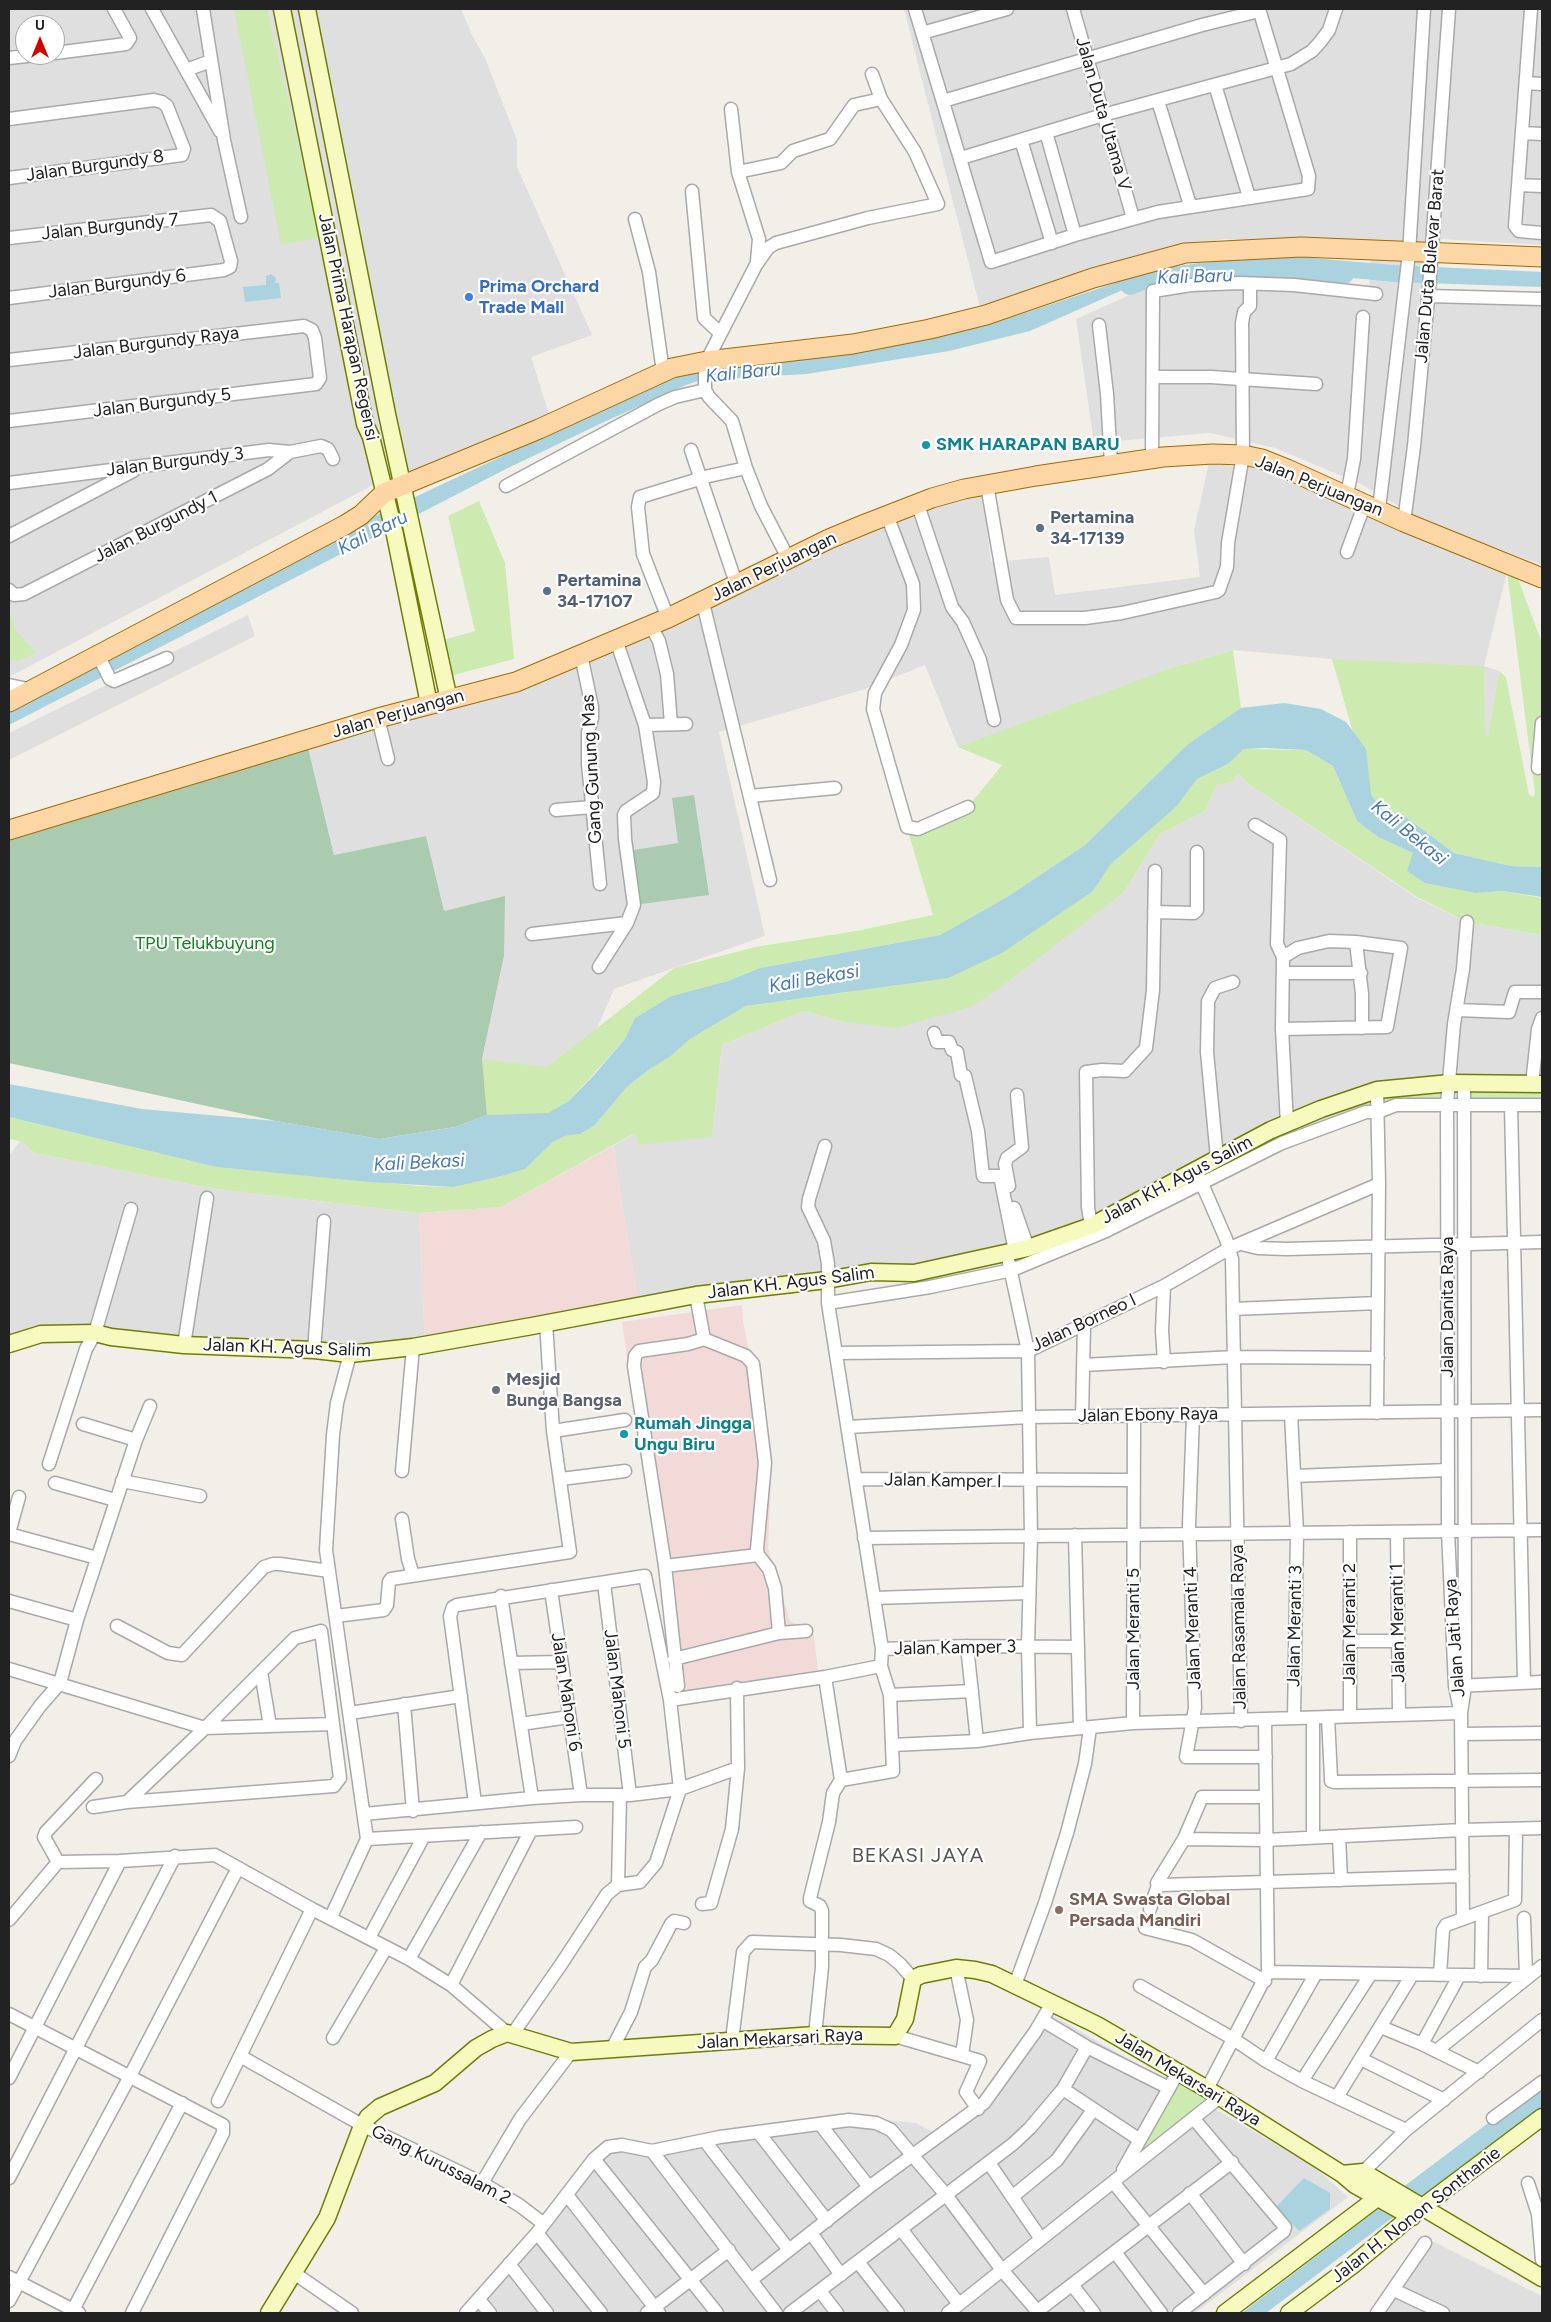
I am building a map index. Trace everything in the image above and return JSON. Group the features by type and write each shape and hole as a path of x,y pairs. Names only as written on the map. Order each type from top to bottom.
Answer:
{"main road":[{"path":"9,702 100,657 345,525 386,500 663,372 706,362 853,344 930,329 986,315 1093,278 1185,253 1301,247 1408,258 1542,256"},
{"name":"Jalan Perjuangan","path":"9,830 378,718 516,682 660,622 829,540 932,498 964,489 1112,464 1186,455 1243,455 1279,466 1372,506 1404,522 1542,578"}],"street":[{"path":"65,52 126,44 130,38 114,9"},
{"path":"152,9 224,140"},
{"path":"202,9 224,140 241,217"},
{"name":"Jalan Prima Harapan Regensi","path":"282,9 346,331 368,431 395,535 429,704"},
{"name":"Jalan Prima Harapan Regensi","path":"307,9 404,493 450,700"},
{"path":"915,9 922,33 943,101 961,158 990,262 1132,218 1190,205 1294,192 1309,187 1309,176 1259,10 943,101"},
{"path":"922,33 1007,9"},
{"name":"Jalan Duta Utama V","path":"1073,9 1132,218"},
{"path":"961,158 1046,132 1291,64 1312,51 1329,30 1336,9"},
{"name":"Jalan Duta Bulevar Barat","path":"1347,552 1372,506 1405,287 1424,9"},
{"name":"Jalan Duta Bulevar Barat","path":"1404,522 1414,446 1428,292 1449,9"},
{"path":"1532,9 1516,229 1542,232"},
{"path":"186,70 211,61"},
{"path":"789,560 767,520 746,468 732,421 709,397 705,386 706,362 756,265 768,248 776,243 890,212 938,204 915,152 881,99 872,74"},
{"path":"1526,83 1542,84"},
{"path":"1215,85 1249,197"},
{"path":"738,172 781,163 793,151 830,139 854,104 881,99"},
{"name":"Jalan Burgundy 8","path":"9,119 154,100 162,102 167,106 184,149 182,155 9,178"},
{"path":"1158,101 1190,205"},
{"path":"730,110 738,172 759,239 756,265"},
{"path":"1046,132 1075,235"},
{"path":"1522,133 1542,134"},
{"path":"1021,140 1052,243"},
{"path":"1518,185 1542,186"},
{"path":"692,191 704,318 720,333"},
{"path":"323,212 346,208"},
{"name":"Jalan Burgundy 7","path":"9,238 211,216 220,221 231,261 230,267 224,270"},
{"path":"635,219 649,272 663,372"},
{"name":"Jalan Burgundy 6","path":"9,298 224,270"},
{"path":"987,485 1007,600 1014,616 1050,619 1085,618 1122,613 1202,597 1219,590 1227,568 1228,543 1243,455 1242,323 1244,312 1250,306 1250,284"},
{"path":"1152,458 1153,291 1191,285 1250,284 1307,286 1376,294"},
{"path":"1428,292 1542,299"},
{"path":"1347,495 1354,459 1363,317"},
{"path":"1099,325 1107,394 1112,464"},
{"name":"Jalan Burgundy Raya","path":"9,360 304,326 312,330 315,338 320,378 316,384"},
{"path":"346,331 370,327"},
{"path":"1153,377 1243,379 1316,384"},
{"name":"Jalan Burgundy 5","path":"9,421 316,384"},
{"path":"506,486 667,400 705,386"},
{"path":"388,414 372,414 368,417 368,431 384,440 392,433"},
{"name":"Jalan Burgundy 3","path":"9,482 269,450 290,452 321,446 328,449 333,459"},
{"path":"691,450 737,586"},
{"name":"Jalan Burgundy 1","path":"14,593 268,469 290,452"},
{"path":"9,536 141,467"},
{"path":"671,724 667,674 659,641 660,622 643,554 638,501 643,494 746,468"},
{"path":"918,505 952,607 963,622 982,665 994,720"},
{"path":"887,515 912,584 914,610 901,646 875,693 873,709 907,827 918,829 968,807"},
{"path":"703,602 770,880"},
{"path":"599,967 627,923 634,905 625,840 624,815 626,811 653,793 654,782 645,725 616,640"},
{"name":"Gang Gunung Mas","path":"581,655 592,707 588,748 600,884"},
{"path":"100,657 110,679 117,681 167,658"},
{"path":"9,685 32,690"},
{"path":"378,718 388,759"},
{"path":"1538,768 1542,723"},
{"path":"645,725 686,724"},
{"path":"750,796 835,788"},
{"path":"556,810 592,807"},
{"path":"1255,825 1280,840 1277,944 1283,956 1282,1030 1286,1124"},
{"path":"1154,912 1194,913 1198,910 1197,852"},
{"path":"1091,1226 1088,1208 1086,1072 1102,1070 1125,1072 1146,1048 1153,990 1155,871"},
{"path":"1457,1083 1454,1024 1463,969 1467,922"},
{"path":"532,934 627,923"},
{"path":"1282,1030 1387,1027 1401,948 1356,942 1318,942 1298,948 1283,956"},
{"path":"1356,942 1361,973 1362,1028"},
{"path":"1283,973 1361,973"},
{"path":"1217,1158 1207,1052 1208,1001 1215,988 1233,982"},
{"path":"1457,1010 1508,1012 1515,992 1542,992"},
{"path":"1537,1084 1538,1028 1542,1018"},
{"path":"934,1033 937,1042 949,1042 952,1050 957,1052 961,1075 965,1076 978,1131 982,1176 1000,1176 1017,1250"},
{"name":"Jalan KH. Agus Salim","path":"9,1344 41,1334 95,1333 111,1337 184,1344 314,1350 350,1354 413,1346 546,1324 696,1295 828,1280 871,1272 914,1272 1017,1250 1091,1226 1146,1198 1198,1176 1217,1158 1271,1130 1321,1109 1377,1090 1457,1083 1537,1084"},
{"name":"Jalan Danita Raya","path":"1448,1531 1448,1104 1457,1083"},
{"name":"Jalan Danita Raya","path":"1457,1083 1464,1105 1464,1531"},
{"path":"1377,1090 1379,1184 1377,1412"},
{"path":"1017,1094 1022,1147 1010,1154 1005,1164 1016,1214 1017,1250 1012,1270 1028,1351 1031,1536 1028,1646 1030,1733"},
{"path":"828,1303 930,1287 1012,1270 1104,1232 1198,1176 1344,1118 1366,1112 1378,1112 1396,1105 1542,1105"},
{"path":"1511,1106 1524,1683"},
{"path":"825,1146 808,1207 824,1241 828,1264 828,1303 882,1649 881,1666 890,1695 893,1771 841,1780"},
{"path":"1198,1176 1236,1246 1271,1249 1449,1246 1542,1242"},
{"name":"Jalan Borneo I","path":"836,1353 1028,1351 1164,1286 1236,1246 1379,1184"},
{"path":"184,1344 207,1198"},
{"path":"48,1464 86,1349 95,1333 131,1209"},
{"path":"314,1350 324,1221"},
{"name":"Jalan Rasamala Raya","path":"1236,1246 1233,1309 1241,1721"},
{"path":"1164,1286 1162,1331 1164,1362"},
{"path":"696,1295 704,1339"},
{"path":"1233,1309 1378,1303"},
{"path":"336,1616 384,1610 387,1606 391,1579 570,1552 553,1431 546,1324"},
{"path":"1082,1416 1084,1325"},
{"path":"678,1686 664,1566 635,1375 635,1356 639,1352 688,1344 704,1339 746,1356 753,1364 765,1463 757,1536 758,1555 769,1569 775,1588 779,1633"},
{"path":"402,1471 413,1346"},
{"path":"330,1917 367,1839 329,1571 326,1529 330,1461 337,1403 350,1354"},
{"path":"1083,1365 1234,1357 1378,1358"},
{"path":"9,1756 12,1740 60,1683 77,1620 115,1500 150,1406"},
{"name":"Jalan Ebony Raya","path":"848,1427 1029,1417 1542,1410"},
{"name":"Jalan Meranti 3","path":"1291,1414 1297,1533 1294,1718"},
{"name":"Jalan Meranti 4","path":"1193,1415 1190,1534 1194,1722 1186,1757 1266,1757"},
{"name":"Jalan Meranti 5","path":"1133,1723 1134,1416"},
{"path":"553,1431 625,1420"},
{"path":"83,1424 136,1440"},
{"path":"1294,1476 1448,1470"},
{"path":"561,1479 625,1471"},
{"name":"Jalan Kamper I","path":"856,1479 1030,1482 1134,1480"},
{"path":"122,1481 200,1496"},
{"path":"55,1483 115,1500"},
{"path":"18,1497 9,1534 97,1558"},
{"path":"402,1519 408,1559 413,1575"},
{"path":"864,1538 1542,1530"},
{"name":"Jalan Jati Raya","path":"1448,1531 1460,1686 1463,1919"},
{"name":"Jalan Jati Raya","path":"1460,1686 1464,1531"},
{"name":"Jalan Meranti 2","path":"1350,1532 1350,1716"},
{"name":"Jalan Meranti 1","path":"1397,1532 1399,1714"},
{"path":"1014,1985 1067,1833 1085,1764 1085,1728 1078,1647 1076,1535"},
{"path":"664,1566 758,1555"},
{"path":"117,1626 168,1653 182,1655 264,1567 280,1564 329,1571"},
{"path":"269,2313 327,2218 362,2125 373,2112 435,2083 476,2048 509,2034 562,1963 607,1894 618,1885 640,1882 656,1863 680,1789 670,1700 647,1578 644,1576 501,1596 457,1605 450,1612 475,1803"},
{"name":"Jalan Mahoni 5","path":"604,1583 625,1795 618,1885"},
{"name":"Jalan Mahoni 6","path":"551,1590 581,1795"},
{"path":"874,1598 880,1596 1029,1593"},
{"path":"501,1596 532,1798"},
{"path":"9,1601 77,1620"},
{"path":"93,1807 127,1802 334,1786 340,1778 321,1631 295,1638 205,1728 127,1802"},
{"path":"674,1659 779,1633 806,1631"},
{"path":"1350,1641 1398,1641"},
{"path":"967,1646 977,1741"},
{"name":"Jalan Kamper 3","path":"882,1649 967,1646 1078,1647"},
{"path":"511,1662 561,1662"},
{"path":"670,1700 737,1688 825,1677 881,1666"},
{"path":"9,1669 205,1728 333,1724"},
{"path":"261,1672 270,1726"},
{"path":"815,2035 823,1944 822,1909 810,1901 810,1898 829,1822 833,1793 841,1780 825,1677"},
{"path":"1460,1686 1542,1682"},
{"path":"702,1904 711,1903 729,1846 735,1808 738,1768 737,1688"},
{"path":"890,1695 972,1691"},
{"path":"350,1713 461,1696"},
{"path":"404,1704 413,1811"},
{"path":"892,1745 977,1741 1030,1733 1133,1723 1461,1713"},
{"path":"521,1724 569,1717"},
{"path":"1328,1717 1331,1781 1542,1780"},
{"path":"1313,1718 1313,1837"},
{"path":"948,2313 1194,2119 1213,2093 1232,2038 1266,1977 1267,1840 1265,1720"},
{"path":"1461,1734 1542,1733"},
{"path":"364,1814 413,1811 532,1798 625,1795 680,1789 738,1768"},
{"path":"58,1862 44,1835 96,1779"},
{"path":"1150,1909 1158,1884 1157,1881 1184,1838 1202,1797 1266,1797"},
{"path":"367,1839 576,1827"},
{"path":"1184,1838 1267,1840 1542,1828"},
{"path":"1440,1975 1442,1930 1446,1925 1515,1900 1516,1829"},
{"path":"451,1985 531,1830"},
{"path":"409,1960 481,1832"},
{"path":"369,1938 424,1836"},
{"path":"1339,1836 1341,1880"},
{"path":"9,1920 58,1862 120,1861 213,1854 409,1960 451,1985 509,2034"},
{"path":"9,2178 175,1856"},
{"path":"9,2078 120,1861"},
{"path":"9,2301 14,2280 130,2076 238,1868"},
{"path":"1158,1884 1463,1876"},
{"path":"218,2102 312,1909"},
{"path":"1481,1976 1482,1912"},
{"path":"1524,1918 1527,1976"},
{"path":"612,2049 631,2012 646,1967 652,1960 671,1924 674,1922 684,1923"},
{"path":"1145,1928 1192,1940 1266,1977 1315,1975 1527,1976"},
{"path":"732,2040 743,1952 752,1942 823,1944 876,1949 889,1955 913,1979 905,2018 895,2036 980,2061 966,2092 978,2109"},
{"path":"334,2038 386,1948"},
{"path":"1436,2051 1527,1976 1542,1966"},
{"path":"956,1968 967,2020 962,2055"},
{"name":"Jalan Mekarsari Raya","path":"913,1979 930,1972 956,1968 984,1971 1097,2025 1213,2093 1342,2174 1361,2177"},
{"path":"1266,2062 1315,1975"},
{"path":"1302,2081 1370,1975"},
{"path":"1337,2098 1412,1975"},
{"path":"1422,2044 1459,1976"},
{"path":"1140,1986 1232,2038 1266,2062 1406,2130"},
{"path":"751,2280 869,2187 978,2109 989,2098 1052,2003"},
{"path":"9,2014 222,2123 223,2133 132,2313"},
{"path":"1042,2020 1087,2047 1170,2088"},
{"path":"1361,2177 1406,2130 1542,2020"},
{"path":"1380,2027 1422,2044 1479,2072"},
{"name":"Jalan Mekarsari Raya","path":"509,2034 571,2052 815,2035 895,2036"},
{"path":"790,2313 989,2163 1030,2128 1063,2089 1087,2047"},
{"path":"482,2183 520,2119 571,2052"},
{"name":"Gang Kurussalam 2","path":"240,2056 362,2125 482,2183 519,2205 540,2228 600,2313"},
{"path":"1361,2059 1444,2100"},
{"path":"1117,2179 1178,2072"},
{"path":"1493,2118 1540,2087"},
{"path":"1063,2089 1140,2140"},
{"path":"14,2280 76,2312 182,2103"},
{"path":"1012,2196 1057,2160 1093,2110"},
{"name":"Jalan H. Nonon Sonthanie","path":"1289,2313 1353,2265 1414,2211 1542,2117"},
{"path":"1179,2313 1244,2264 1284,2231 1285,2227 1194,2119"},
{"path":"466,2313 540,2228 594,2159 613,2145 652,2151 705,2141 849,2120 876,2122 891,2130 913,2154 1037,2313 1232,2162"},
{"path":"820,2124 869,2187"},
{"path":"759,2133 827,2221"},
{"path":"705,2141 789,2250"},
{"path":"652,2151 730,2250 776,2313"},
{"path":"594,2159 717,2313"},
{"path":"989,2163 1041,2239"},
{"path":"1361,2177 1414,2211"},
{"path":"1361,2177 1377,2197 1463,2232 1542,2278"},
{"path":"1117,2179 1149,2226 1204,2294"},
{"path":"1528,2183 1538,2214 1542,2260"},
{"path":"1190,2193 1244,2264"},
{"path":"567,2195 653,2311 730,2250"},
{"name":"Jalan H. Nonon Sonthanie","path":"1225,2313 1318,2245 1377,2197"},
{"path":"1353,2265 1381,2252 1420,2224 1436,2223 1454,2232 1463,2232"},
{"path":"901,2229 959,2304"},
{"path":"811,2233 841,2275"},
{"path":"1377,2313 1425,2243"},
{"path":"1115,2252 1161,2313"},
{"path":"858,2262 898,2313"},
{"path":"509,2264 547,2313"},
{"path":"294,2274 352,2313"},
{"path":"1073,2286 1094,2313"},
{"path":"1394,2290 1443,2313"},
{"path":"820,2291 837,2313"},
{"path":"479,2300 490,2313"}],"shaded area":[{"path":"9,9 461,9 472,35 485,58 517,140 517,167 592,335 531,357 551,420 375,484 9,677"},
{"path":"904,9 1542,9 1542,245 1441,239 1437,290 1542,296 1542,565 1422,520 1361,484 1275,448 1210,433 1094,443 1076,319 1152,285 1288,279 1369,286 1371,247 1222,239 1090,279 980,308"},
{"path":"1209,463 1259,469 1507,572 1484,666 1499,671 1488,736 1484,738 1332,659 1233,650 1171,668 1002,765 958,747 925,665 862,690 719,732 765,936 614,989 580,1068 487,1115 482,1059 504,956 504,897 444,911 426,836 334,855 308,748 514,691 667,629 832,545 905,514 983,491 991,562 1049,557 1055,595 1200,577 1194,530"},
{"path":"248,615 255,636 9,760 9,733"},
{"path":"1238,773 1247,783 1417,898 1467,922 1542,935 1542,1084 1450,1083 1175,1182 1006,1253 641,1305 636,1291 613,1146 635,1133 712,1137 722,1045 804,1011 848,1023 1124,892 1160,834 1205,811 1217,785 1233,782"},
{"path":"20,1141 35,1153 209,1188 419,1213 425,1344 377,1352 111,1337 9,1344 9,1156"},
{"path":"613,1146 636,1291 641,1305 425,1344 419,1213 501,1207"},
{"path":"742,1305 743,1322 772,1459 768,1548 790,1621 813,1630 818,1670 676,1693 622,1322"},
{"path":"1045,2011 1312,2165 1348,2197 1195,2313 465,2313 515,2261 601,2144 631,2148 809,2126 836,2115 916,2123 938,2135 985,2094"},
{"path":"1422,2236 1542,2296 1542,2313 1374,2313"}],"green space":[{"path":"234,9 267,9 320,238 281,245"},
{"path":"479,501 505,563 514,659 450,676 444,640 475,631 448,516"},
{"path":"1507,572 1518,579 1542,643 1542,867 1511,866 1454,853 1402,814 1381,808 1371,796 1332,659 1484,666 1485,737 1488,735 1499,671 1506,677 1529,795 1533,797 1535,794"},
{"path":"9,610 15,629 36,653 19,661 9,660"},
{"path":"1233,650 1241,708 1188,744 1085,845 1007,897 940,935 760,968 728,981 671,996 635,1018 625,1039 569,1101 548,1114 487,1115 482,1059 547,1067 674,968 755,947 856,931 933,915 906,825 907,827 968,807 1002,765 958,747 1171,668"},
{"name":"TPU Telukbuyung","path":"308,748 334,855 426,836 444,911 505,896 504,956 482,1059 487,1115 455,1127 379,1139 276,1121 9,1063 9,840"},
{"path":"1244,749 1306,750 1333,766 1357,821 1378,837 1413,853 1476,893 1502,891 1542,898 1542,935 1467,922 1417,897 1247,783 1238,773 1233,782 1217,785 1205,811 1160,834 1124,892 997,990 971,1007 897,1028 848,1023 804,1011 722,1045 712,1137 639,1145 635,1133 501,1207 419,1213 209,1188 35,1153 20,1141 9,1139 9,1117 216,1167 420,1186 454,1187 525,1169 553,1142 565,1136 580,1134 594,1126 627,1087 647,1071 671,1056 690,1039 746,1006 849,992 1093,891 1111,864 1177,806 1197,779 1228,764"},
{"path":"694,795 709,895 634,905 627,851 678,843 672,798"},
{"path":"1464,1083 1542,1084 1542,1105 1464,1105"},
{"path":"1449,1084 1447,1103 1382,1107 1379,1092"},
{"path":"1178,2072 1220,2097 1121,2175"}],"water":[{"path":"1289,256 1393,265 1542,272 1542,287 1394,282 1290,272 1201,270 1154,276 1030,331 949,351 807,374 701,380 604,422 506,469 9,725 9,710 115,657 379,514 679,373 887,345 992,324 1154,270 1199,263"},
{"path":"271,274 276,278 275,283 279,283 281,298 245,302 243,287 266,285 266,276"},
{"name":"Kali Bekasi","path":"1284,703 1321,709 1346,722 1366,749 1371,795 1381,808 1402,814 1454,853 1511,866 1542,867 1542,897 1502,891 1476,893 1425,883 1407,871 1413,853 1378,837 1357,821 1333,766 1306,750 1244,749 1228,764 1197,779 1177,806 1111,864 1093,891 1002,953 948,978 746,1006 690,1039 671,1056 647,1071 627,1087 594,1126 580,1134 565,1136 553,1142 525,1169 502,1176 454,1187 370,1182 216,1167 9,1117 9,1084 142,1109 276,1121 379,1139 455,1127 487,1115 548,1113 569,1101 594,1075 625,1039 635,1018 671,996 728,981 760,968 940,935 1007,897 1085,845 1188,744 1241,708"},
{"path":"1304,2178 1330,2193 1330,2209 1299,2231 1276,2207"},
{"path":"1381,2207 1396,2215 1266,2313 1242,2313"}],"waterway":[{"name":"Kali Baru","path":"1130,285 1154,276 1344,274"},
{"path":"1392,2208 1542,2095"}],"place":[{"name":"Prima Orchard Trade Mall","path":"469,297"},
{"name":"SMK HARAPAN BARU","path":"926,445"},
{"name":"Pertamina 34-17139","path":"1040,528"},
{"name":"Pertamina 34-17107","path":"547,591"},
{"name":"Mesjid Bunga Bangsa","path":"496,1390"},
{"name":"Rumah Jingga Ungu Biru","path":"624,1434"},
{"name":"SMA Swasta Global Persada Mandiri","path":"1059,1910"}],"district":[{"name":"BEKASI JAYA","path":"918,1856"}]}
